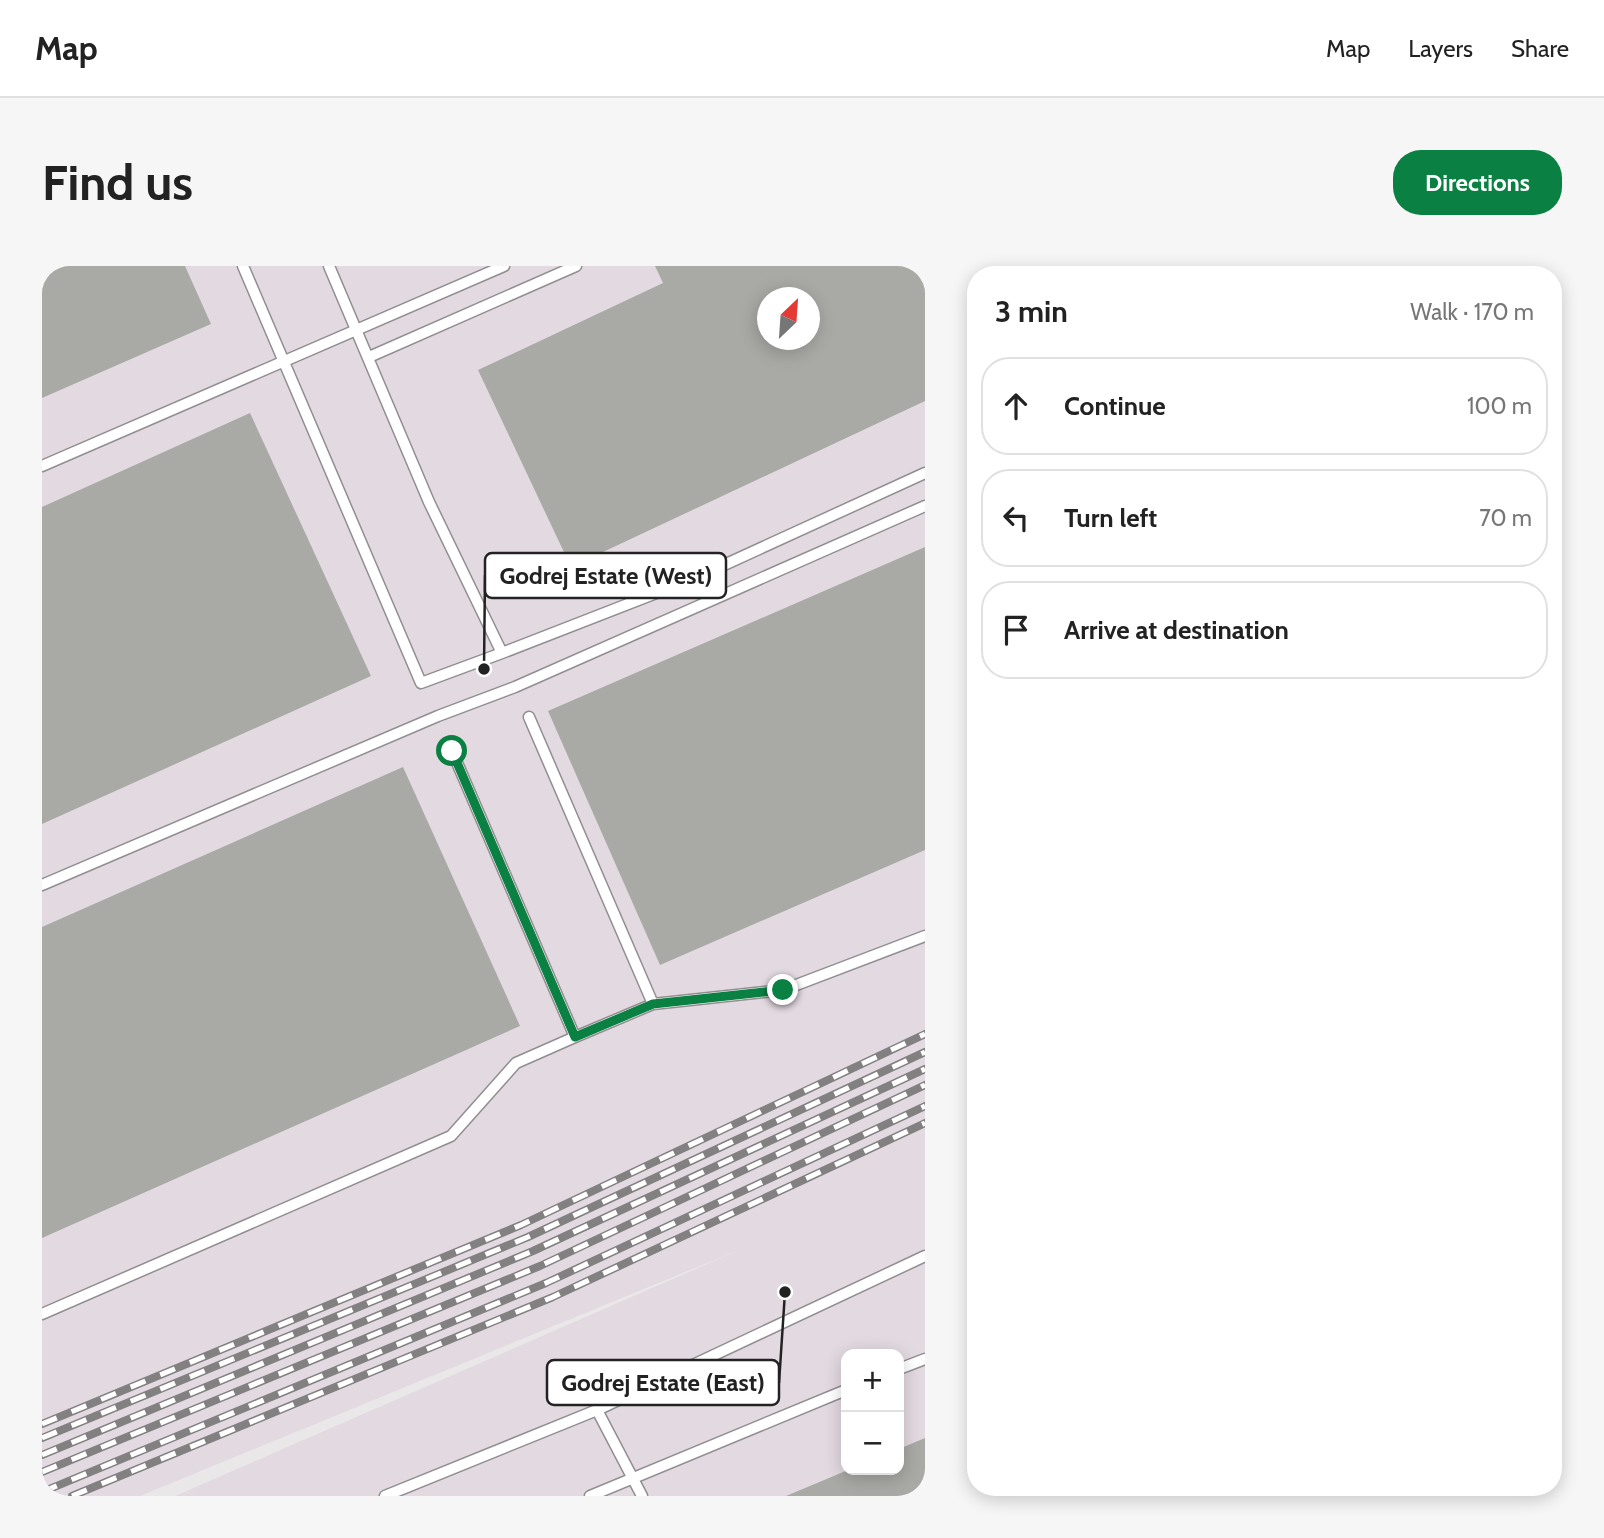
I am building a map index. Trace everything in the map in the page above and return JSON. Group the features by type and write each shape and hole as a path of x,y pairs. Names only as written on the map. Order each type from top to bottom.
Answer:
{"lane":[{"path":"243,266 421,683 700,576 925,473"},
{"path":"329,266 429,502 502,653"},
{"path":"42,466 504,266"},
{"path":"369,357 576,266"},
{"path":"42,885 438,716 515,687 925,506"},
{"path":"529,717 653,1004"},
{"path":"452,751 575,1037"},
{"path":"42,1314 451,1136 516,1063 575,1037 653,1004 783,990 925,936"},
{"path":"385,1496 597,1410 925,1256"},
{"path":"904,1367 925,1359"},
{"path":"590,1496 841,1393"},
{"path":"597,1410 634,1476 642,1496"}],"shaded area":[{"path":"42,266 925,266 925,1496 175,1496 739,1250 140,1496 42,1496"}],"building":[{"path":"42,266 185,266 211,324 42,398"},
{"path":"655,266 925,266 925,401 571,567 478,370 663,283"},
{"path":"250,413 371,676 42,824 42,507"},
{"path":"925,547 925,850 660,965 548,711"},
{"path":"403,767 520,1026 42,1238 42,927"},
{"path":"925,1438 925,1496 786,1496 841,1473 904,1475 904,1447"}],"railway":[{"path":"42,1424 521,1225 925,1034"},
{"path":"42,1438 528,1237 925,1052"},
{"path":"42,1455 533,1251 925,1069"},
{"path":"42,1472 540,1266 925,1085"},
{"path":"42,1492 546,1283 925,1106"},
{"path":"72,1496 553,1297 925,1123"}],"place":[{"name":"Godrej Estate (West)","path":"484,669"},
{"name":"Godrej Estate (East)","path":"785,1292"}],"route":[{"path":"452,751 575,1037 653,1004 783,990"}]}
